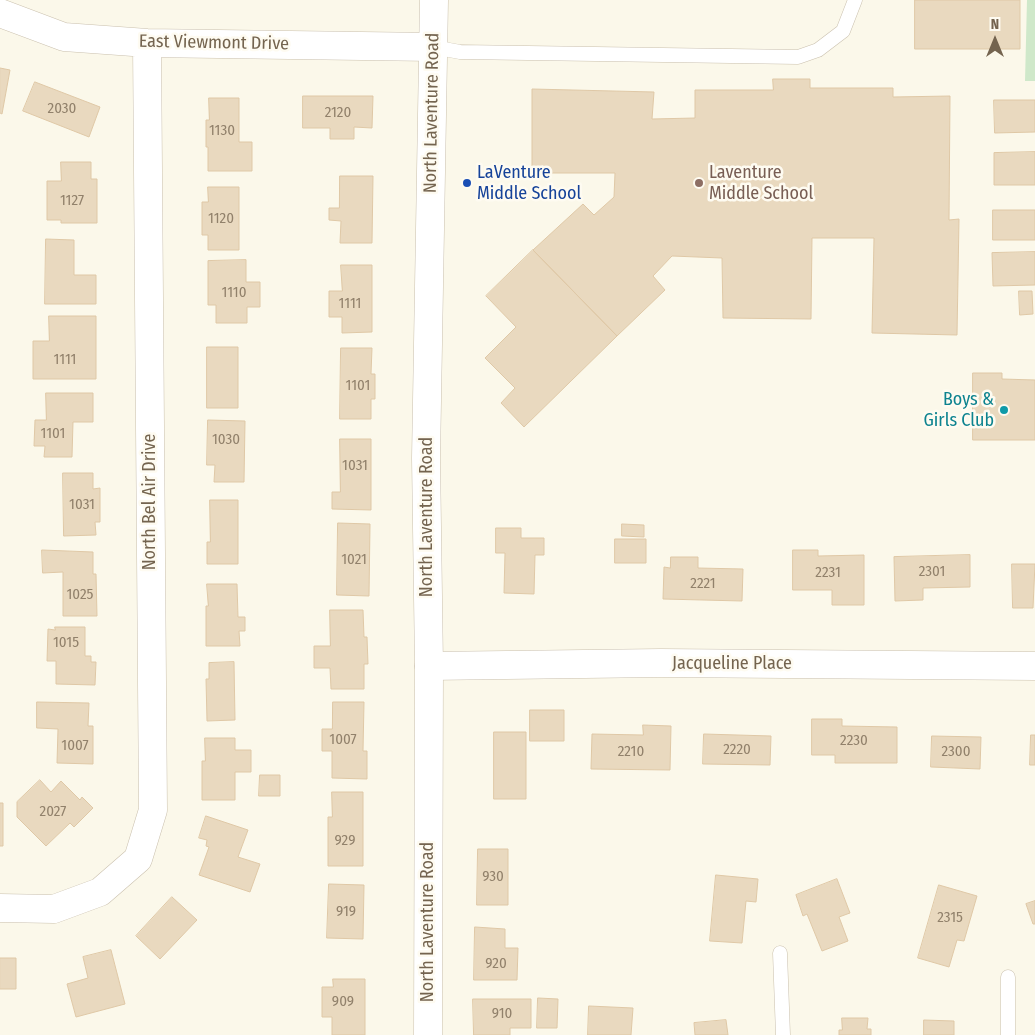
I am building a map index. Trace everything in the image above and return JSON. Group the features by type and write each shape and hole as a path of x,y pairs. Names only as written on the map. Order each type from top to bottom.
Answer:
{"street":[{"name":"North Laventure Road","path":"428,1035 429,666 426,458 434,0"},
{"name":"East Viewmont Drive","path":"0,13 64,37 147,43 433,47"},
{"name":"North Bel Air Drive","path":"0,908 54,909 100,892 138,860 152,810 147,43"},
{"name":"Jacqueline Place","path":"429,666 661,663 1035,666"}],"lane":[{"path":"433,47 460,52 798,57 818,50 843,31 855,0"},
{"path":"780,954 783,1035"},
{"path":"1008,977 1008,1035"}],"green space":[{"path":"1027,0 1035,0 1035,81 1025,81"}],"building":[{"path":"915,0 1020,0 1020,49 915,49"},
{"path":"0,68 10,70 2,114 0,113"},
{"path":"773,79 810,79 810,88 893,88 893,97 950,96 949,220 959,219 957,335 872,333 874,238 812,238 811,319 723,318 722,258 672,256 653,276 665,290 617,336 533,250 583,204 594,215 614,197 615,173 532,173 532,89 654,92 652,119 695,118 695,90 773,90"},
{"path":"35,82 100,107 89,137 23,111"},
{"path":"303,96 373,96 372,128 354,127 354,139 330,139 330,128 303,128"},
{"path":"209,98 239,98 239,142 252,142 252,171 208,171 206,120 209,120"},
{"path":"994,100 1035,100 1035,132 995,133"},
{"path":"1035,152 1035,185 994,185 994,153"},
{"path":"61,162 91,162 91,179 97,179 97,223 61,223 61,220 47,220 47,181 61,181"},
{"path":"340,176 373,176 372,243 340,243 341,221 329,220 329,208 339,208"},
{"path":"208,187 239,187 239,250 208,250 208,235 202,235 202,202 208,202"},
{"path":"993,210 1035,210 1035,240 993,240"},
{"path":"46,239 74,240 74,275 96,275 96,304 45,304"},
{"path":"533,250 617,336 524,427 501,403 515,388 485,358 516,327 486,296"},
{"path":"1035,252 1035,285 993,286 992,253"},
{"path":"246,260 246,282 260,282 260,307 247,307 247,323 216,323 216,305 208,305 208,261"},
{"path":"341,265 372,265 372,332 342,333 342,317 329,317 329,291 342,291"},
{"path":"1019,291 1032,291 1033,314 1020,315"},
{"path":"49,316 96,316 96,379 33,379 33,341 49,341"},
{"path":"207,347 238,347 238,408 207,408"},
{"path":"341,348 372,348 371,374 375,374 375,399 371,399 371,419 340,419"},
{"name":"Boys & Girls Club","path":"973,373 1002,373 1002,379 1035,380 1035,440 973,440"},
{"path":"46,393 93,393 93,422 73,422 72,457 44,457 45,446 34,446 35,420 46,420"},
{"path":"208,420 245,421 244,482 214,482 215,465 207,465"},
{"path":"340,439 371,439 371,510 332,509 332,492 340,492"},
{"path":"63,473 93,473 93,489 100,488 100,522 95,522 96,535 64,536"},
{"path":"210,500 238,500 238,564 207,564 207,542 210,542"},
{"path":"338,523 370,524 369,596 337,595"},
{"path":"622,524 644,525 644,537 622,536"},
{"path":"496,528 521,528 521,538 544,538 544,555 535,555 534,594 504,593 505,553 496,553"},
{"path":"615,539 646,539 646,563 615,563"},
{"path":"42,550 93,552 93,574 96,574 97,616 63,616 63,572 43,573"},
{"path":"793,550 818,550 818,556 864,555 864,605 832,605 832,590 793,590"},
{"path":"970,555 970,587 923,588 923,600 895,601 894,557"},
{"path":"671,557 698,557 698,568 743,569 742,601 663,599 664,567 670,568"},
{"path":"1012,564 1035,564 1033,608 1013,608"},
{"path":"207,584 237,584 238,617 245,617 245,631 239,631 240,646 206,646"},
{"path":"330,610 363,610 368,664 364,664 364,689 331,689 330,668 314,668 314,646 330,646"},
{"path":"55,627 85,627 85,656 91,656 91,662 96,662 95,685 56,684 56,661 47,661 48,629 55,630"},
{"path":"234,662 235,720 207,721 206,679 209,679 209,663"},
{"path":"37,702 89,703 88,726 93,726 93,764 57,763 58,729 37,728"},
{"path":"333,702 364,702 363,751 367,751 367,779 332,778 332,751 322,751 322,729 332,729"},
{"path":"530,710 564,710 564,741 530,741"},
{"path":"812,719 842,719 842,726 897,727 897,763 835,763 835,755 812,755"},
{"path":"643,725 671,726 670,770 591,769 592,734 643,735"},
{"path":"494,732 526,732 526,799 494,799"},
{"path":"704,734 771,736 770,765 703,764"},
{"path":"1031,735 1035,735 1035,765 1030,765"},
{"path":"932,736 981,737 980,769 931,767"},
{"path":"205,738 235,738 235,750 251,750 251,772 235,772 235,800 202,800 202,761 205,761"},
{"path":"260,775 280,775 280,796 259,796"},
{"path":"40,780 51,792 61,781 80,800 82,797 93,808 74,827 70,823 46,846 17,817 17,802"},
{"path":"332,792 363,792 363,866 328,866 328,817 332,817"},
{"path":"0,803 3,803 3,846 0,846"},
{"path":"206,816 248,830 238,857 260,864 250,892 199,875 209,847 206,846 207,840 199,838"},
{"path":"478,849 508,849 508,905 477,905"},
{"path":"716,875 758,879 756,902 746,901 742,943 710,941"},
{"path":"837,879 850,913 839,917 848,941 822,951 807,914 803,916 796,895"},
{"path":"329,884 364,885 363,939 327,938"},
{"path":"939,885 977,896 964,941 957,940 949,967 918,958"},
{"path":"172,897 197,920 160,959 136,936"},
{"path":"1035,901 1035,924 1033,924 1026,904"},
{"path":"475,927 505,929 505,948 518,948 517,980 474,980"},
{"path":"111,950 125,1004 76,1017 67,984 88,978 83,957"},
{"path":"0,958 16,958 16,989 0,989"},
{"path":"333,979 365,979 365,1035 332,1035 332,1017 322,1017 322,987 333,987"},
{"path":"538,998 558,999 557,1028 537,1028"},
{"path":"473,999 531,999 531,1028 510,1028 510,1035 474,1035"},
{"path":"589,1006 633,1008 631,1035 588,1035"},
{"path":"842,1018 868,1018 867,1029 871,1029 871,1035 839,1035 839,1030 842,1030"},
{"path":"726,1020 728,1035 695,1035 694,1023"},
{"path":"924,1020 954,1021 954,1035 924,1035"}],"place":[{"name":"LaVenture Middle School","path":"467,183"},
{"name":"Laventure Middle School","path":"699,183"},
{"name":"Boys & Girls Club","path":"1004,410"}]}
